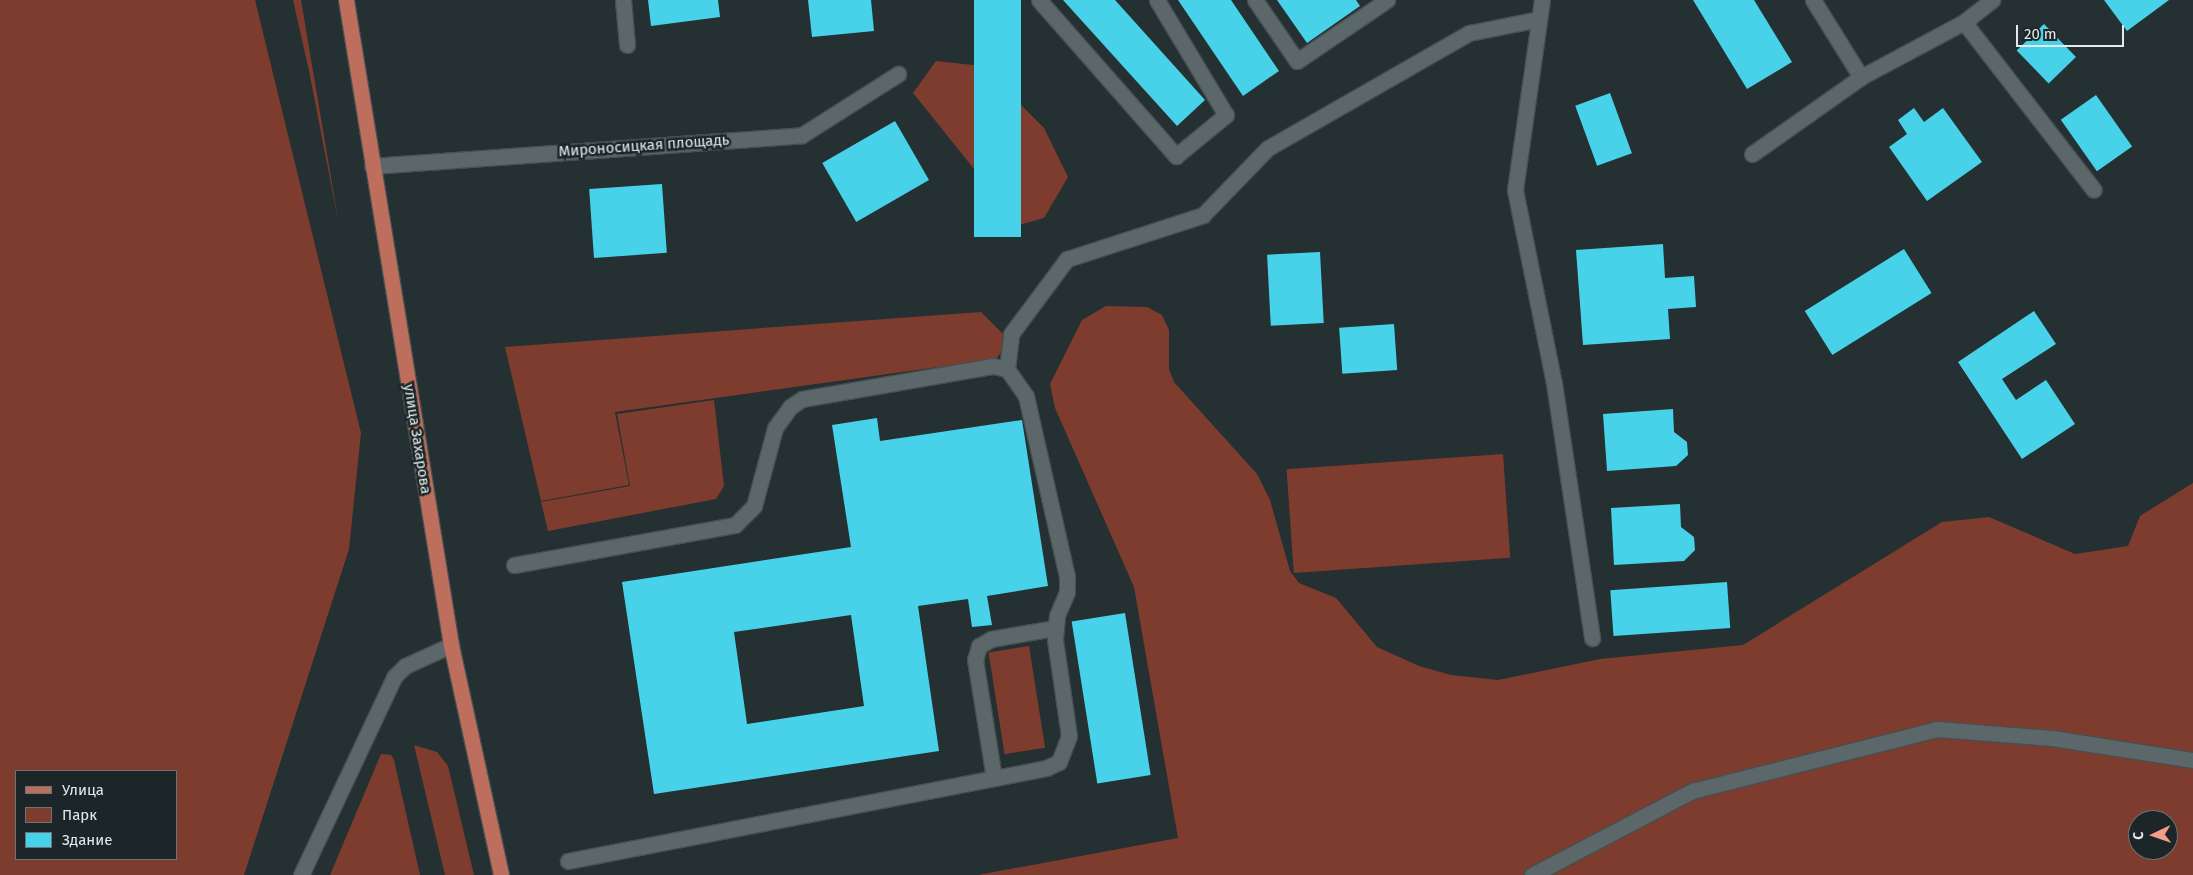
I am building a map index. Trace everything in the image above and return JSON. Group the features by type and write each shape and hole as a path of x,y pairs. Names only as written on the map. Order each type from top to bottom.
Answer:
{"main road":[{"name":"улица Захарова","path":"346,0 451,645 501,875"}],"street":[{"path":"623,0 627,45"},
{"path":"1039,0 1176,156 1226,115 1157,0"},
{"path":"1255,0 1297,61 1377,2"},
{"path":"1542,0 1516,190 1554,383 1592,638"},
{"path":"1813,0 1861,77"},
{"path":"1752,154 1861,77 1964,22 1992,0"},
{"path":"568,861 1046,768 1059,762 1066,751 1069,736 1055,628 1067,592 1067,577 1026,396 1007,369 1010,334 1067,259 1203,215 1268,148 1469,33 1539,19"},
{"path":"1964,22 2094,190"},
{"name":"Мироносицкая площадь","path":"372,166 802,134 898,74"},
{"path":"514,566 735,525 754,506 778,422 790,407 802,399 979,366 1007,369"},
{"path":"994,778 975,660 979,646 991,639 1055,628"},
{"path":"301,875 394,677 405,666 451,645"},
{"path":"1532,875 1692,791 1937,728 2052,738 2193,760"}],"green space":[{"path":"0,0 255,0 361,433 349,549 244,875 0,875"},
{"path":"293,0 301,0 339,225 309,71"},
{"path":"936,61 982,66 1044,128 1068,177 1044,218 1019,225 913,93"},
{"path":"1106,306 1147,307 1162,315 1169,330 1169,369 1174,382 1257,474 1270,500 1290,571 1299,583 1336,598 1377,647 1419,666 1451,675 1498,680 1600,659 1743,645 1942,522 1989,517 2075,554 2128,546 2140,516 2193,483 2193,875 978,875 1178,838 1134,587 1055,408 1050,384 1082,320"},
{"path":"981,312 1003,334 1005,347 996,359 615,412 629,485 541,501 505,347"},
{"path":"714,400 724,486 716,499 548,531 541,502 630,486 617,414"},
{"path":"1503,454 1510,558 1294,573 1287,469"},
{"path":"1029,646 1045,748 1005,754 989,652"},
{"path":"414,745 437,752 448,766 474,875 445,875"},
{"path":"381,754 391,755 394,760 420,875 330,875"}],"building":[{"path":"648,0 718,0 720,17 651,26"},
{"path":"808,0 871,0 874,31 812,37"},
{"path":"974,0 1021,0 1021,237 974,237"},
{"path":"1063,0 1115,0 1205,100 1177,126"},
{"path":"1178,0 1231,0 1279,71 1243,96"},
{"path":"1277,0 1356,0 1360,6 1307,43"},
{"path":"1693,0 1754,0 1792,62 1747,89"},
{"path":"2104,0 2169,0 2127,31"},
{"path":"2044,24 2076,57 2049,83 2017,50"},
{"path":"1610,93 1632,153 1597,166 1575,106"},
{"path":"2096,95 2132,147 2097,171 2061,120"},
{"path":"1914,108 1924,122 1943,108 1982,162 1927,201 1889,147 1907,134 1898,120"},
{"path":"895,121 929,180 856,222 822,163"},
{"path":"662,184 667,253 594,258 589,189"},
{"path":"1663,244 1665,278 1694,276 1696,307 1668,309 1670,339 1583,345 1576,250"},
{"path":"1904,249 1932,293 1832,355 1805,311"},
{"path":"1320,252 1324,323 1271,326 1267,255"},
{"path":"2034,311 2056,344 2002,379 2016,400 2046,380 2075,424 2022,459 1958,362"},
{"path":"1394,324 1397,370 1342,374 1339,328"},
{"path":"1673,409 1674,432 1687,442 1688,455 1676,466 1607,471 1603,414"},
{"path":"877,418 880,441 1022,420 1048,586 987,596 992,625 972,627 968,599 918,606 939,751 654,794 622,582 851,547 832,425","holes":["851,615 864,706 747,724 734,632"]},
{"path":"1680,504 1681,527 1694,537 1695,550 1684,561 1614,565 1611,508"},
{"path":"1727,582 1730,628 1613,636 1610,590"},
{"path":"1125,613 1151,775 1097,783 1072,621"}]}
